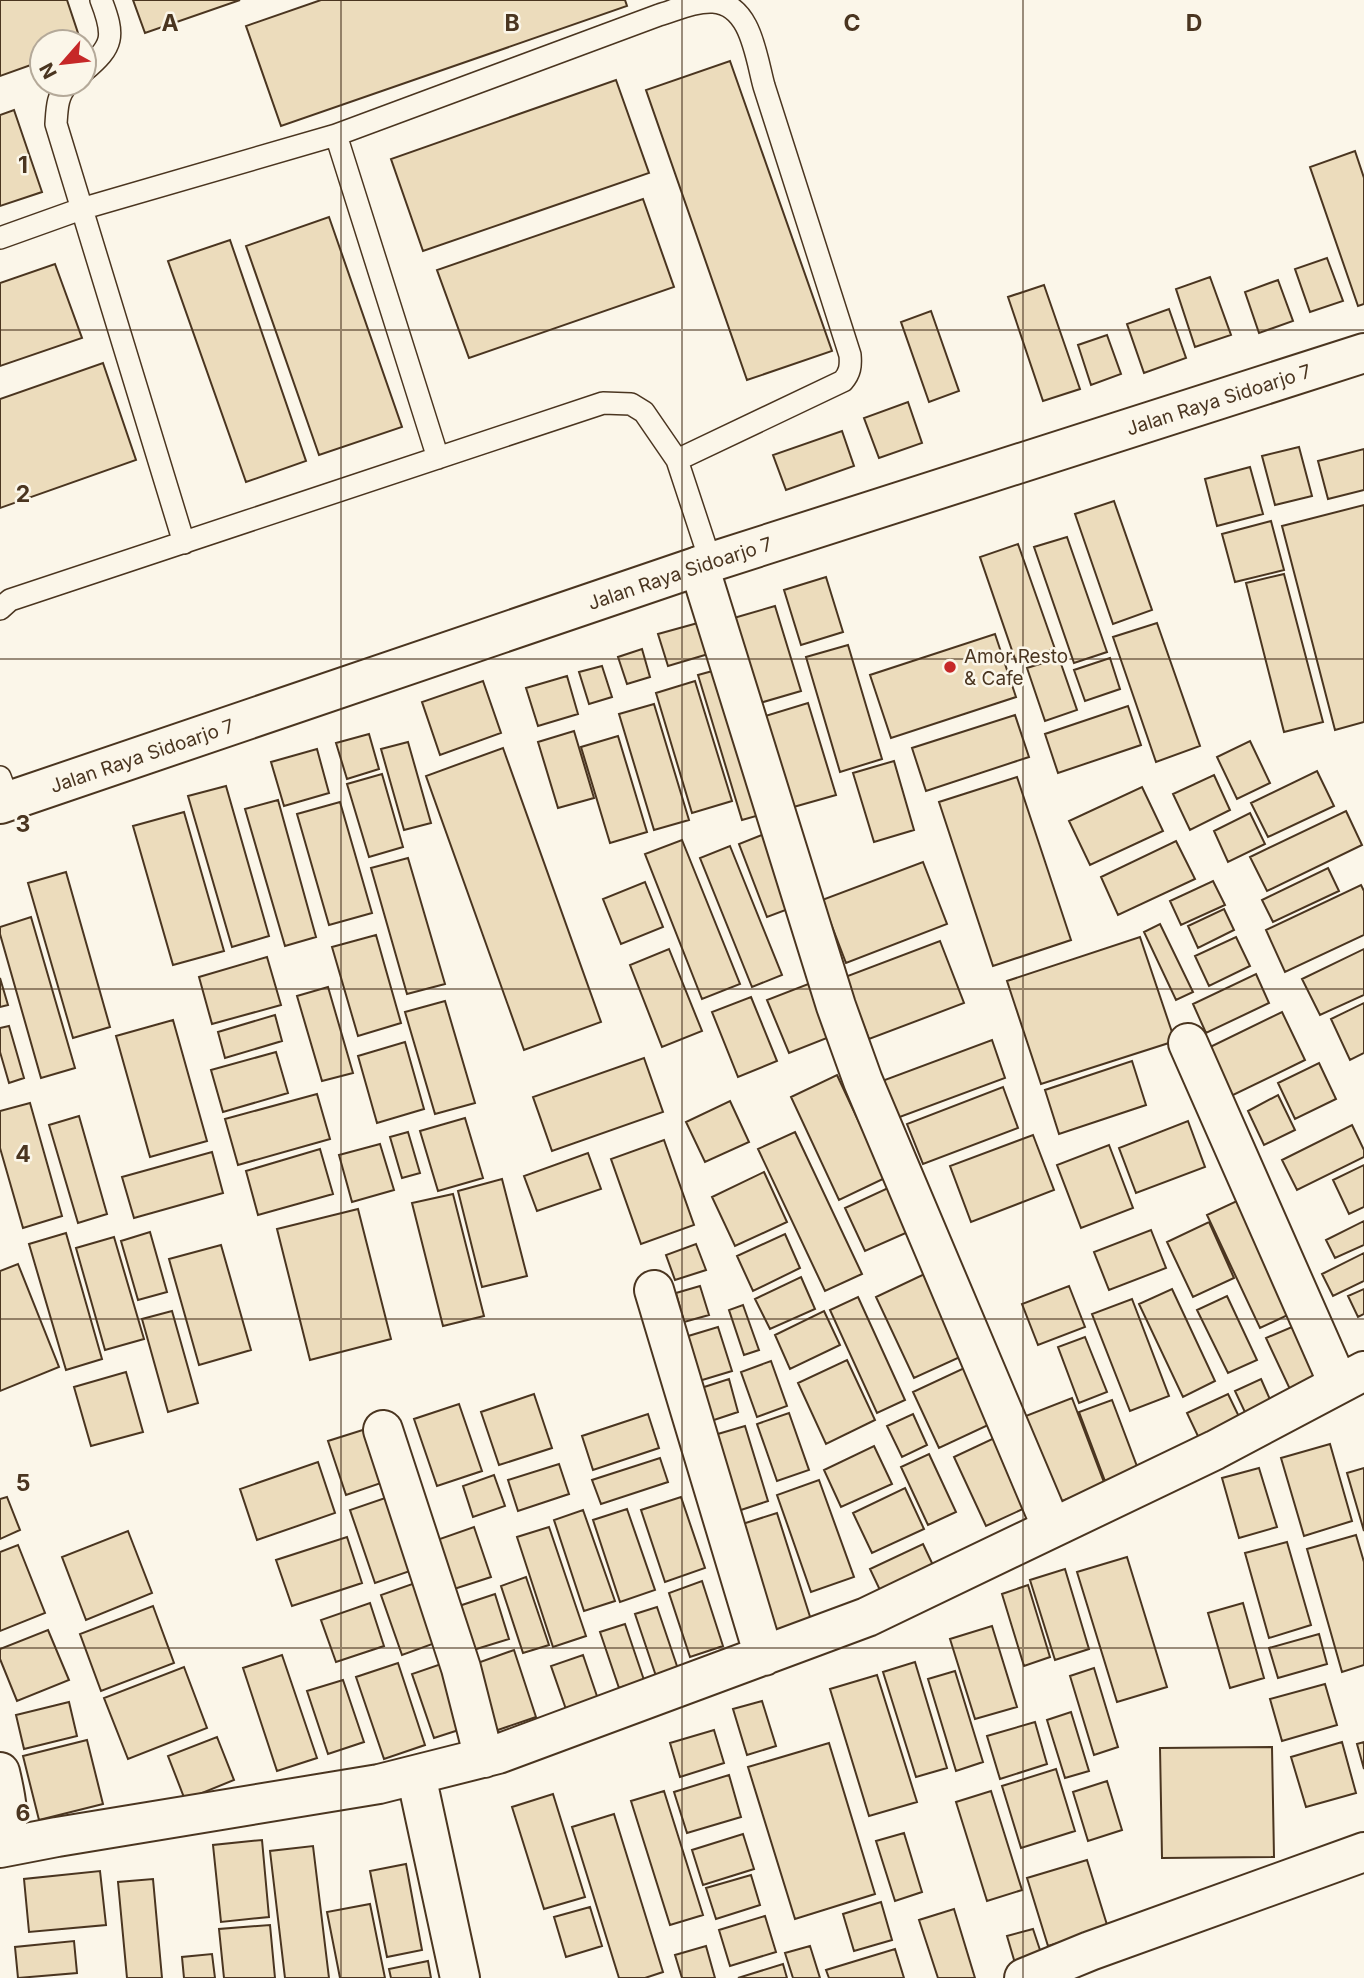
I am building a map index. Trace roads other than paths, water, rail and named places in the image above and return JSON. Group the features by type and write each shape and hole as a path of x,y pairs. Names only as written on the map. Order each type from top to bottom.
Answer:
{"street":[{"name":"Jalan Raya Sidoarjo 7","path":"3,794 1364,353"},
{"path":"705,565 836,1006 863,1081 1052,1528"},
{"path":"0,1772 7,1800 8,1822 2,1847 367,1786 484,1758 867,1617 1215,1450 1351,1377 1188,1043"},
{"path":"654,1290 764,1656"},
{"path":"383,1430 461,1668 484,1758"},
{"path":"416,1775 460,1978"},
{"path":"1024,1978 1364,1852"}],"lane":[{"path":"98,60 110,45 109,26 102,0"},
{"path":"0,238 81,209 337,135 657,7 714,2 730,6 744,22 849,355 849,374 843,381 677,460"},
{"path":"59,98 56,124 184,542"},
{"path":"337,135 438,458"},
{"path":"0,608 10,600 603,403 617,402 631,404 644,412 677,460 705,565"}],"place":[{"name":"Amor Resto & Cafe","path":"950,667"}]}
